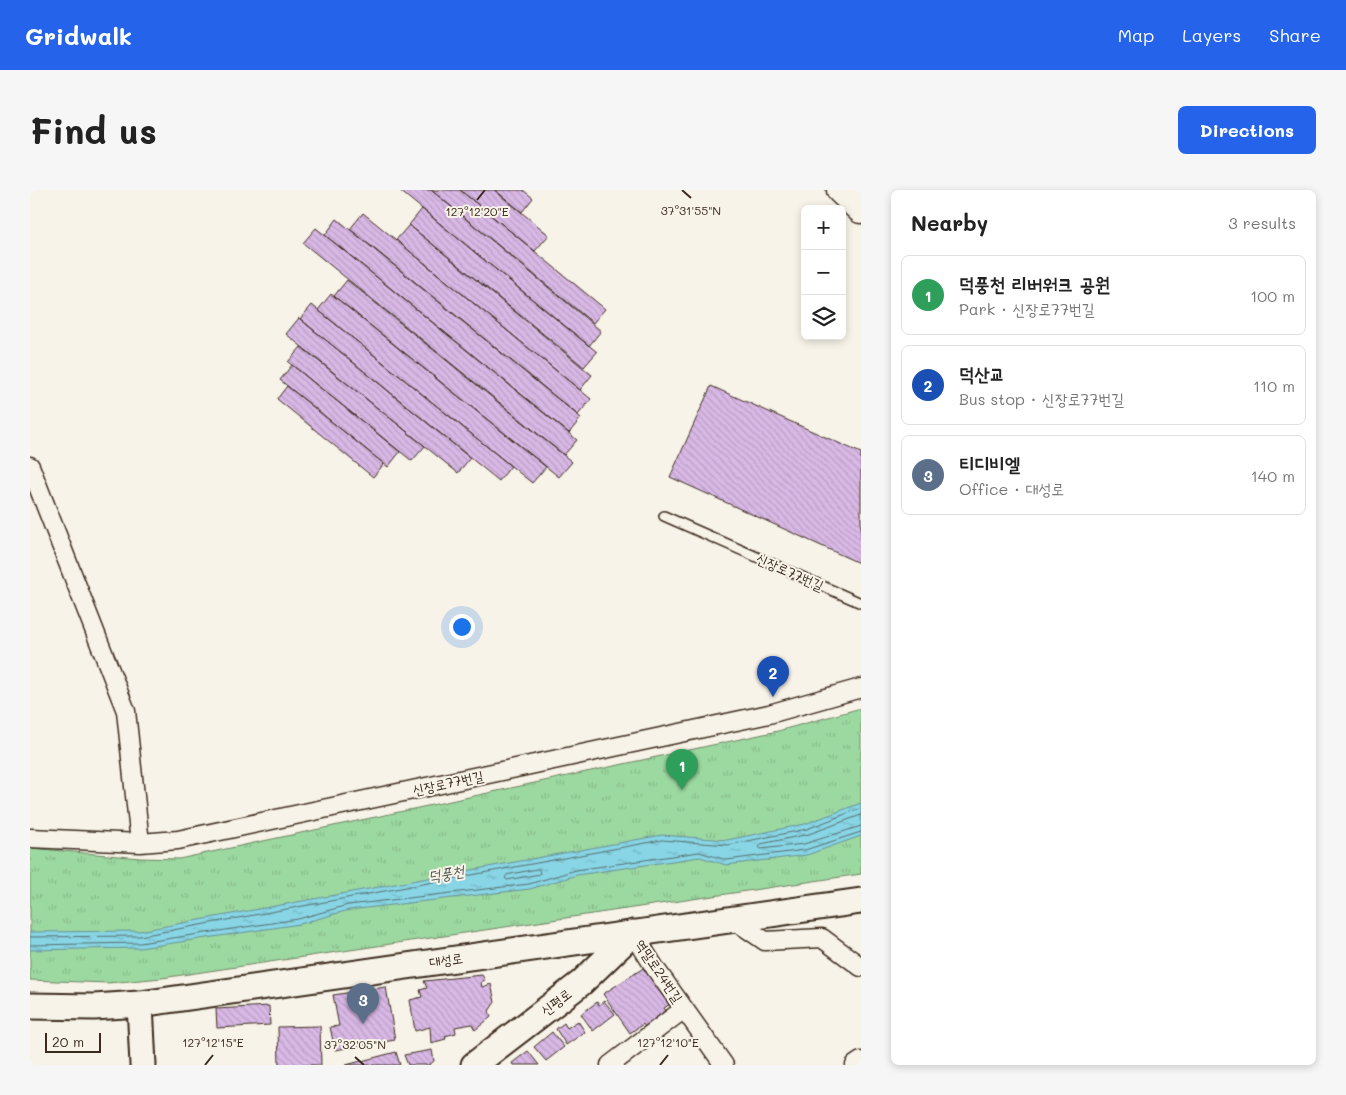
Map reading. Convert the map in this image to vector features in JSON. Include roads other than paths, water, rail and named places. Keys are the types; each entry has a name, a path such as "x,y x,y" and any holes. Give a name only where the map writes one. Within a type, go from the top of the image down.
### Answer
{"highway":[{"path":"840,190 861,209"}],"street":[{"path":"30,466 126,712 140,843"},
{"name":"신장로77번길","path":"30,838 140,843 178,840 760,716 861,688"},
{"name":"대성로","path":"30,1006 100,1007 140,1004 861,901"},
{"path":"733,919 765,941 822,938 861,967"},
{"name":"역말로24번길","path":"634,933 655,968 724,1065"},
{"name":"신평로","path":"474,1065 581,983 634,933"},
{"path":"140,1004 143,1065"},
{"name":"역말로24번길","path":"610,1065 684,1009"},
{"path":"854,1065 861,1060"}],"lane":[{"name":"신장로77번길","path":"664,516 861,603"}],"water":[{"path":"861,803 861,836 807,855 726,865 700,857 577,875 530,889 349,910 300,924 140,948 30,950 30,932 139,931 662,835 727,840 805,824"}],"place":[{"name":"덕산교","path":"773,697"},
{"name":"덕풍천 리버워크 공원","path":"682,790"},
{"name":"티디비엘","path":"363,1024"}],"water label":[{"name":"덕풍천","path":"446,874"}]}
